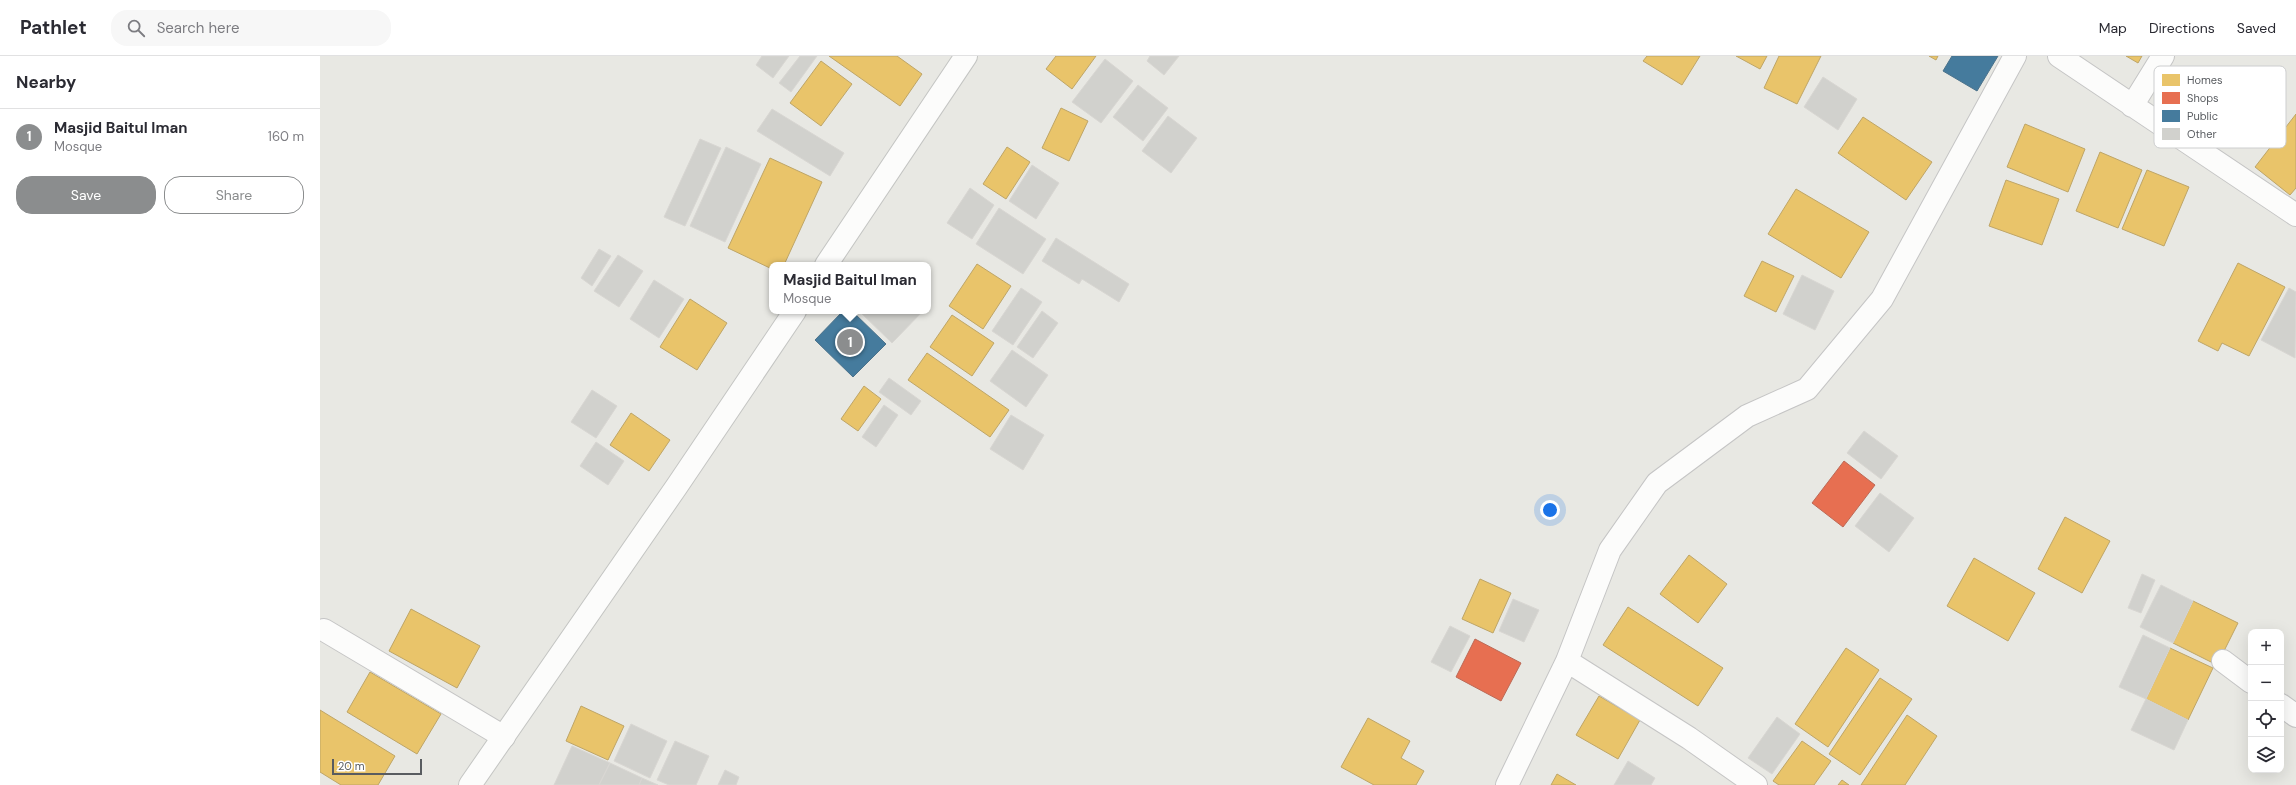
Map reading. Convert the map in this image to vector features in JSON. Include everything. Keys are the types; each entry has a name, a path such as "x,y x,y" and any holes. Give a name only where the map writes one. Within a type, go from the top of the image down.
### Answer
{"street":[{"path":"828,262 966,56"},
{"path":"1507,785 1567,661 1610,550 1657,483 1747,416 1807,389 1882,299 2015,56"},
{"path":"2059,56 2154,121"},
{"path":"2157,66 2163,56"},
{"path":"2132,106 2154,71"},
{"path":"2195,148 2296,215"},
{"path":"470,785 793,314"},
{"path":"324,630 504,737"},
{"path":"1567,661 1690,738 1756,785"},
{"path":"2223,661 2248,680"},
{"path":"2284,707 2296,716"}],"building: Homes":[{"path":"829,56 897,56 922,74 900,106"},
{"path":"1056,56 1096,56 1072,89 1046,69"},
{"path":"1647,56 1700,56 1682,85 1643,61"},
{"path":"1736,56 1767,56 1760,69"},
{"path":"1779,56 1821,56 1797,104 1764,88"},
{"path":"1929,56 1938,56 1936,60"},
{"path":"2126,56 2142,56 2138,63"},
{"path":"821,61 852,84 821,126 790,103"},
{"path":"1061,108 1088,121 1069,161 1042,148"},
{"path":"2296,114 2296,188 2290,195 2255,167 2270,148 2286,148 2286,127"},
{"path":"1863,117 1932,162 1906,200 1838,153"},
{"path":"2025,124 2085,149 2068,192 2007,167"},
{"path":"1007,147 1030,162 1006,199 983,184"},
{"path":"2100,152 2142,170 2118,228 2076,211"},
{"path":"770,158 822,182 785,262 769,262 769,268 728,248"},
{"path":"2147,170 2189,187 2164,246 2122,229"},
{"path":"2006,180 2059,199 2042,245 1989,226"},
{"path":"1796,189 1869,232 1841,278 1768,234"},
{"path":"1762,261 1794,276 1776,312 1744,296"},
{"path":"2238,263 2285,287 2249,356 2222,343 2218,351 2198,341"},
{"path":"977,264 1011,286 983,329 949,306"},
{"path":"690,299 727,323 697,370 660,347"},
{"path":"952,315 994,343 972,376 930,347"},
{"path":"927,353 1009,410 990,437 908,380"},
{"path":"864,386 881,399 858,431 841,419"},
{"path":"631,413 670,440 649,471 610,445"},
{"path":"2065,517 2110,541 2082,593 2038,569"},
{"path":"1689,555 1727,584 1698,623 1660,594"},
{"path":"1974,558 2035,593 2008,641 1947,606"},
{"path":"1480,579 1511,593 1493,633 1462,619"},
{"path":"2193,601 2238,623 2217,665 2173,643"},
{"path":"1628,607 1723,668 1698,706 1603,645"},
{"path":"411,609 480,646 457,688 389,651"},
{"path":"1846,648 1879,670 1828,747 1795,724"},
{"path":"2170,648 2213,668 2188,720 2146,699"},
{"path":"370,672 441,714 417,754 347,712"},
{"path":"1880,678 1912,699 1860,775 1829,754"},
{"path":"1599,696 1640,720 1618,759 1576,735"},
{"path":"581,706 624,726 608,760 566,741"},
{"path":"320,710 395,756 378,785 341,785 320,772"},
{"path":"1907,715 1937,736 1905,785 1861,785"},
{"path":"1368,718 1410,741 1401,758 1424,771 1416,785 1374,785 1341,767"},
{"path":"1802,741 1831,761 1814,785 1779,785 1773,781"},
{"path":"1557,774 1576,785 1551,785"},
{"path":"1842,780 1849,785 1838,785"}],"building: Shops":[{"path":"1844,461 1875,485 1843,527 1812,503"},
{"path":"1475,639 1521,663 1501,701 1456,677"}],"building: Public":[{"path":"1952,56 1998,56 1977,91 1943,71"},
{"path":"840,314 855,314 886,344 853,377 815,340"}],"building: Other":[{"path":"762,56 789,56 773,78 756,65"},
{"path":"800,56 817,56 791,92 779,83"},
{"path":"1150,56 1179,56 1164,75 1147,61"},
{"path":"1105,59 1133,81 1101,123 1072,102"},
{"path":"1823,77 1857,99 1838,130 1804,107"},
{"path":"1138,85 1168,108 1143,141 1113,117"},
{"path":"772,109 844,153 830,176 757,131"},
{"path":"1168,116 1197,138 1171,173 1142,151"},
{"path":"700,139 721,148 685,226 664,217"},
{"path":"726,147 761,164 725,242 690,226"},
{"path":"1032,165 1059,183 1036,219 1009,201"},
{"path":"970,188 994,205 972,239 947,223"},
{"path":"999,208 1046,239 1023,274 976,244"},
{"path":"1056,238 1129,284 1119,302 1082,279 1079,284 1042,261"},
{"path":"599,249 611,256 592,286 581,278"},
{"path":"618,255 643,271 619,307 594,291"},
{"path":"1802,275 1834,291 1815,330 1783,314"},
{"path":"654,280 684,299 659,338 630,319"},
{"path":"1021,288 1042,302 1013,345 992,331"},
{"path":"2289,288 2296,292 2295,358 2261,340"},
{"path":"1042,311 1058,323 1033,358 1017,347"},
{"path":"862,314 920,314 892,343"},
{"path":"1012,350 1048,375 1026,407 990,381"},
{"path":"889,378 921,401 911,415 879,392"},
{"path":"592,390 617,406 596,438 571,422"},
{"path":"884,405 898,415 876,447 862,437"},
{"path":"1011,415 1044,435 1023,470 990,449"},
{"path":"1864,431 1898,456 1881,479 1847,453"},
{"path":"596,442 624,461 608,485 580,466"},
{"path":"1880,493 1914,518 1889,552 1855,526"},
{"path":"2142,574 2155,580 2141,613 2128,608"},
{"path":"2161,585 2193,601 2173,643 2140,627"},
{"path":"1513,599 1539,610 1524,642 1499,631"},
{"path":"1450,626 1470,636 1451,672 1431,662"},
{"path":"2143,635 2170,648 2146,699 2119,687"},
{"path":"2146,699 2188,720 2174,750 2131,730"},
{"path":"1777,717 1800,734 1772,774 1748,758"},
{"path":"631,724 667,741 650,778 614,761"},
{"path":"675,741 709,756 696,785 669,785 657,780"},
{"path":"572,746 610,763 599,785 554,785"},
{"path":"1628,761 1655,778 1651,785 1614,785"},
{"path":"610,763 642,778 639,785 599,785"},
{"path":"725,770 739,777 736,785 718,785"},
{"path":"642,778 658,785 639,785"}],"place":[{"name":"Masjid Baitul Iman","path":"850,342"}]}
